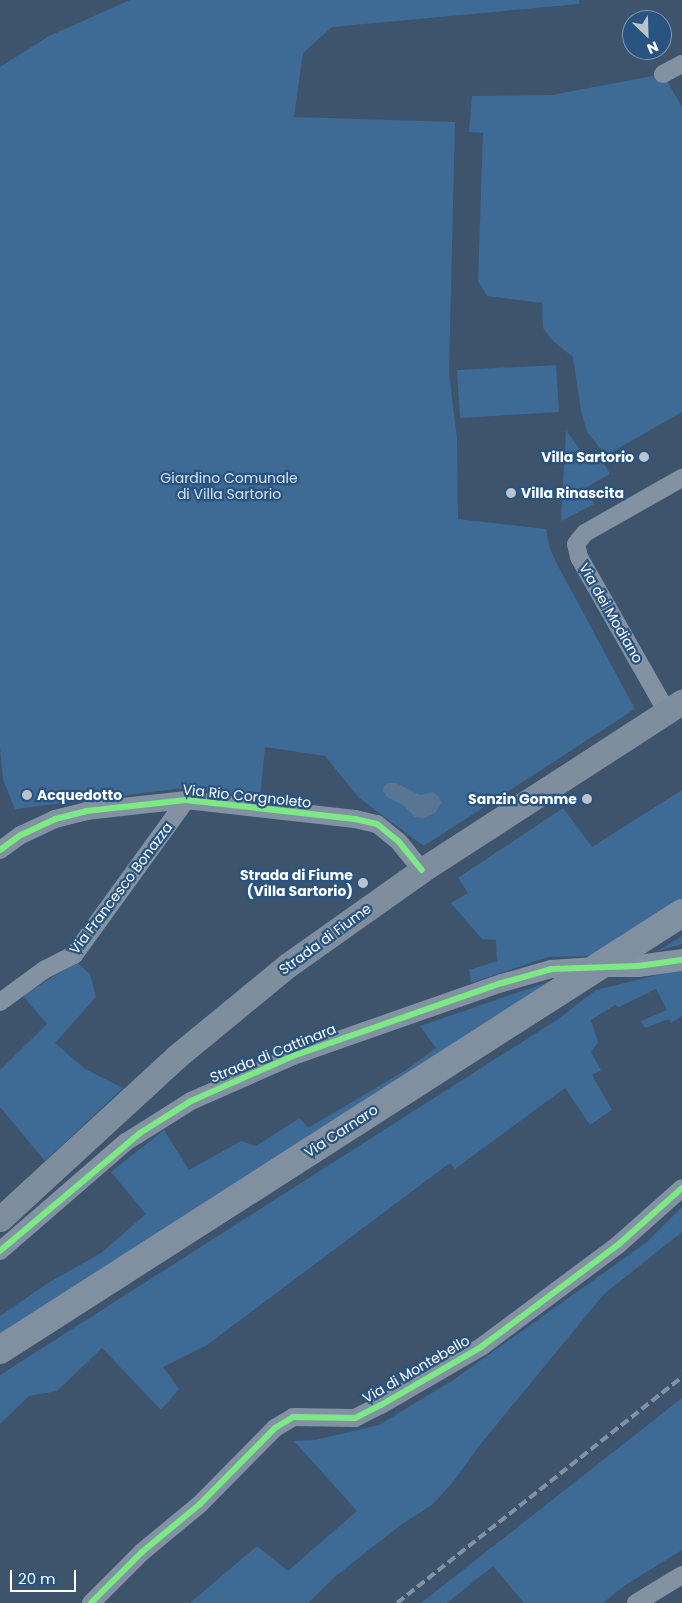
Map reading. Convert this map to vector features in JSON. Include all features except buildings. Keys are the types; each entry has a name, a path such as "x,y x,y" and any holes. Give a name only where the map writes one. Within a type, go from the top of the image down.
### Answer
{"main road":[{"name":"Strada di Fiume","path":"0,1219 212,1026 288,965 422,870 675,707"},
{"name":"Via Carnaro","path":"0,1350 682,913"}],"street":[{"path":"663,74 682,64"},
{"name":"Via dei Modiano","path":"675,707 579,557 576,544 585,533 682,478"},
{"name":"Via Rio Corgnoleto","path":"0,850 21,835 55,819 86,810 186,800 356,819 377,824 399,842 422,870"},
{"name":"Via Francesco Bonazza","path":"0,1002 44,970 74,955 186,800"},
{"path":"598,966 638,966 682,960"},
{"name":"Strada di Cattinara","path":"0,1251 126,1142 191,1101 293,1056 502,983 550,968 598,966"},
{"name":"Via di Montebello","path":"91,1603 142,1552 200,1504 275,1428 293,1417 355,1418 382,1405 481,1347 619,1244 682,1188"},
{"path":"636,1603 682,1575"}],"green space":[{"name":"Giardino Comunale di Villa Sartorio","path":"130,0 579,0 579,4 332,27 303,53 294,117 455,122 449,373 457,439 458,519 546,529 550,549 557,564 635,709 424,846 359,798 325,756 265,747 260,798 183,788 15,809 3,779 0,748 0,67 49,36"},
{"path":"663,74 682,107 682,412 610,453 600,448 587,432 581,411 573,357 553,341 543,328 542,303 487,296 478,281 483,133 469,132 472,96 552,95"},
{"path":"556,365 559,412 460,418 457,370"},
{"path":"566,430 584,456 603,462 610,474 585,488 594,504 561,521"},
{"path":"682,790 682,899 594,956 548,957 471,983 469,970 497,961 496,940 482,939 451,903 468,893 458,878 563,808 592,847"},
{"path":"682,936 682,944 658,951"},
{"path":"76,962 90,974 96,997 55,1043 85,1069 123,1088 45,1161 0,1107 0,1070 47,1024 23,996"},
{"path":"682,969 682,1016 671,1023 669,1019 645,1028 641,1021 667,1010 656,989 619,1007 615,1005 591,1020 598,1042 591,1052 601,1070 592,1075 612,1110 590,1125 565,1088 455,1169 450,1163 207,1345 163,1367 179,1389 161,1410 102,1348 57,1391 29,1396 0,1424 0,1375 558,1019 596,990"},
{"path":"551,981 0,1335 0,1316 48,1283 101,1253 146,1214 111,1172 164,1130 189,1170 241,1141 256,1146 300,1118 308,1128 406,1070 436,1048 420,1026"},
{"path":"682,1207 682,1232 604,1294 479,1446 453,1482 432,1505 402,1524 337,1575 308,1603 190,1603 257,1546 288,1571 357,1511 294,1441 315,1440 379,1425 453,1380 647,1242"},
{"path":"682,1398 682,1550 624,1586 603,1603 524,1603 493,1566 447,1603 421,1603"}],"shaded area":[{"path":"388,783 396,783 420,795 433,792 439,797 441,803 435,813 424,818 415,817 403,805 387,797 383,791 384,786"}],"railway":[{"path":"397,1603 682,1377"}],"cycle path":[{"path":"0,850 21,835 55,819 86,811 186,800 355,819 377,824 399,842 422,870"},
{"path":"0,1251 140,1133 191,1101 293,1056 502,983 551,969 638,966 682,960"},
{"path":"91,1603 142,1552 200,1504 275,1428 293,1417 355,1418 481,1347 619,1244 682,1188"}],"place":[{"name":"Villa Sartorio","path":"644,457"},
{"name":"Villa Rinascita","path":"511,493"},
{"name":"Acquedotto","path":"27,795"},
{"name":"Sanzin Gomme","path":"587,799"},
{"name":"Strada di Fiume (Villa Sartorio)","path":"363,883"}]}
